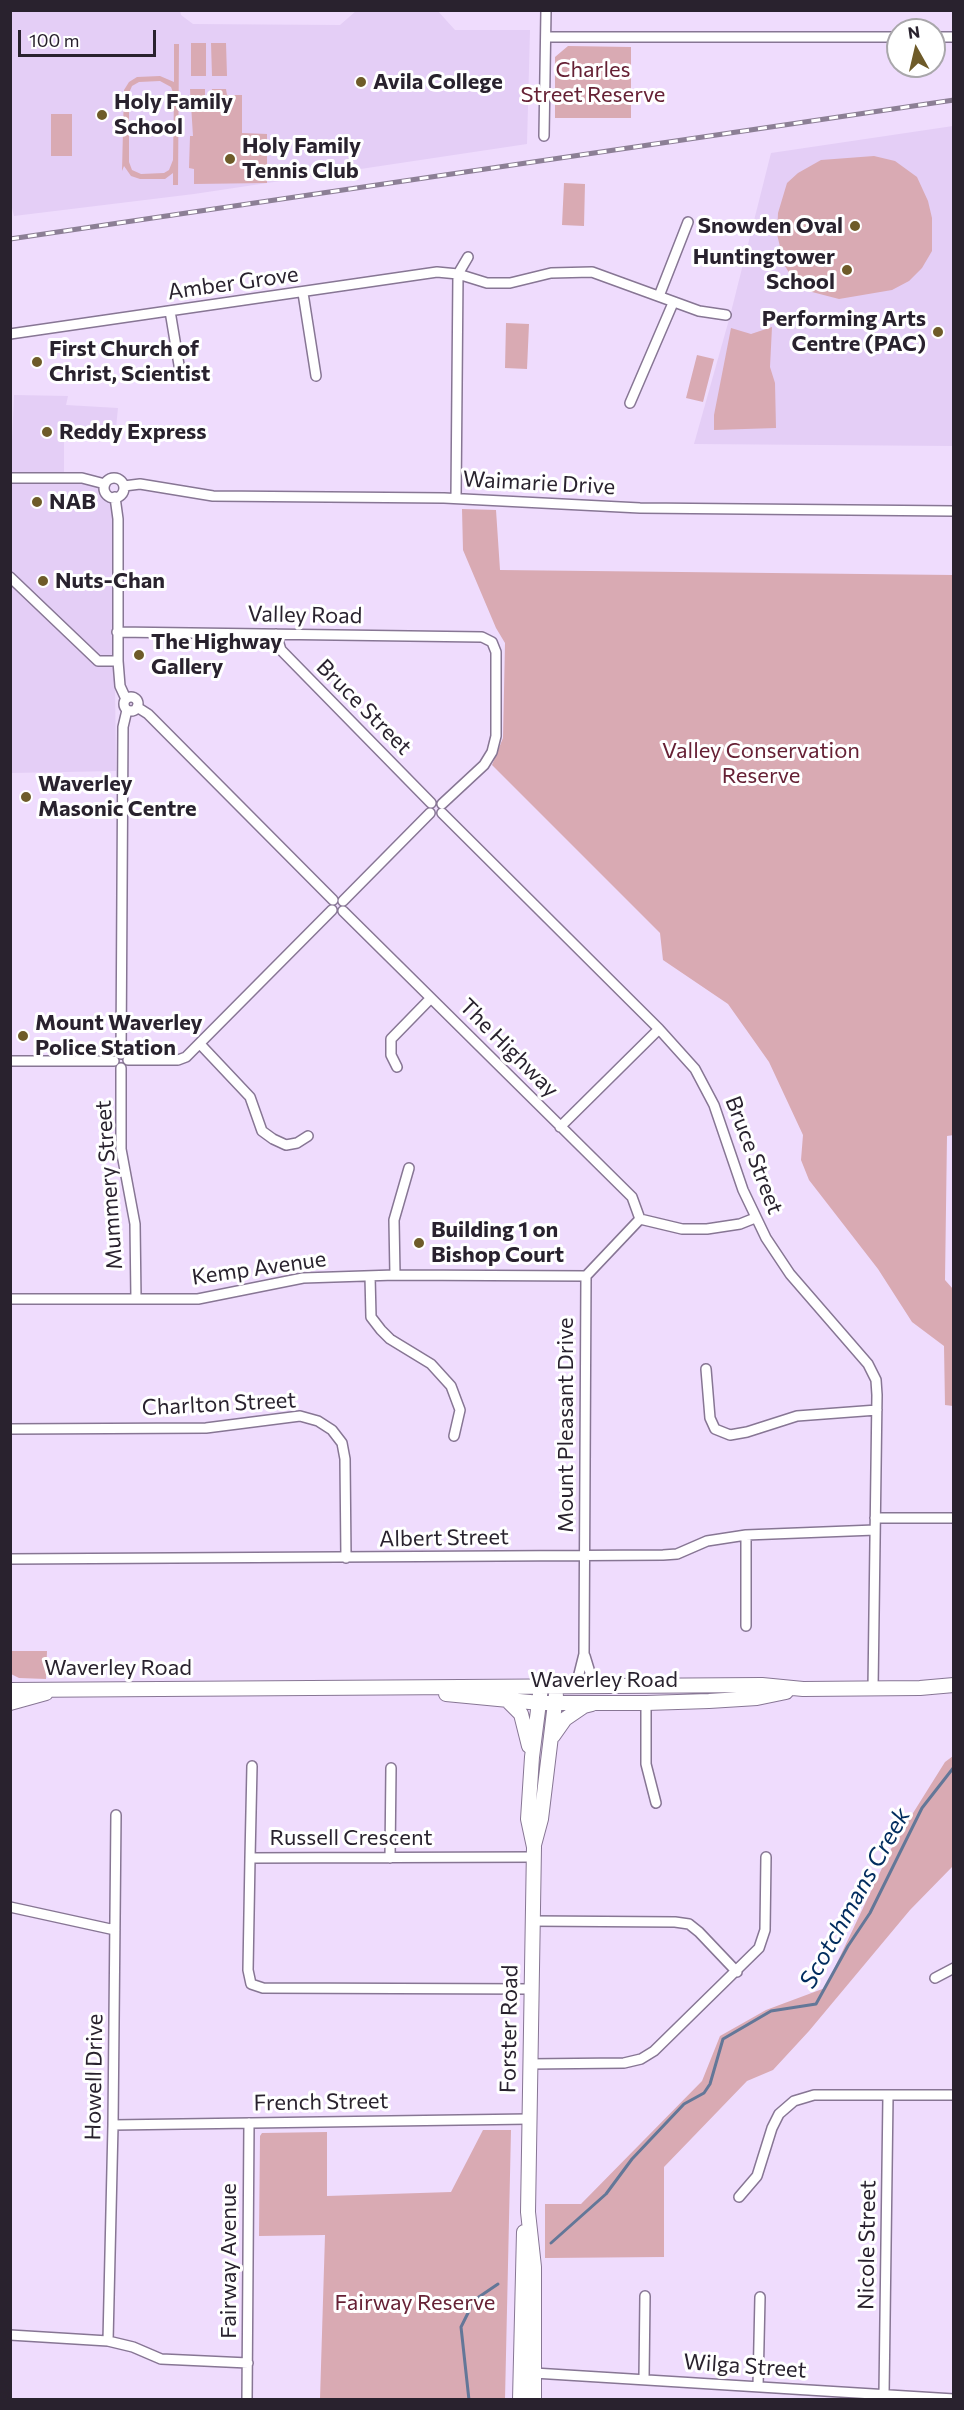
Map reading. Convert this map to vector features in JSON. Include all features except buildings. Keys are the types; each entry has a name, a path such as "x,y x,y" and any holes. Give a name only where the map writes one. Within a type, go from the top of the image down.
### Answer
{"main road":[{"path":"10,1683 18,1690"},
{"name":"Waverley Road","path":"18,1690 762,1685 803,1689 920,1688 954,1685"},
{"path":"646,1686 646,1702"},
{"name":"Forster Road","path":"520,2400 527,2373 534,2267 528,2212 528,2119 534,1852 528,1819 532,1757 541,1687"},
{"name":"Forster Road","path":"534,1852 542,1819 557,1687"},
{"name":"Waverley Road","path":"920,1688 954,1696"},
{"path":"10,1703 57,1689"},
{"name":"Waverley Road","path":"405,1689 540,1703 757,1698 803,1689"},
{"path":"507,1700 521,1714 532,1757"},
{"path":"550,1744 557,1728 565,1719 584,1706 598,1702"},
{"name":"Forster Road","path":"527,2373 534,2400"}],"street":[{"path":"544,136 546,10"},
{"path":"546,37 886,37"},
{"path":"659,296 688,222"},
{"path":"456,498 458,274 468,257"},
{"name":"Amber Grove","path":"12,335 437,272 458,274 486,283 510,283 550,273 592,272 673,303 699,311 726,315"},
{"path":"303,293 316,376"},
{"path":"630,403 673,303"},
{"path":"170,311 181,377"},
{"path":"10,478 82,478 105,484"},
{"path":"105,484 110,479 121,480 124,486 123,492 115,497"},
{"path":"105,484 106,493 115,497"},
{"name":"Waimarie Drive","path":"124,486 140,484 213,496 456,498 640,508 954,511"},
{"path":"115,497 118,519 118,661 120,686 126,699"},
{"path":"10,577 13,577 98,661 118,661"},
{"name":"Valley Road","path":"117,632 482,637 492,642 496,652 496,736 492,752 484,765 442,808"},
{"name":"Bruce Street","path":"276,634 281,650 431,808"},
{"path":"10,1061 178,1060 186,1057 200,1044 332,905 337,898 345,905 338,913 332,905 148,714 137,707 135,699 126,699"},
{"path":"126,699 123,705 126,710 133,711 137,707"},
{"name":"Mummery Street","path":"126,710 123,727 121,1149 135,1224 136,1299"},
{"path":"343,901 436,801 442,808"},
{"name":"Bruce Street","path":"442,808 659,1029 695,1069 714,1105 755,1218 790,1274 868,1364 876,1380 873,1688"},
{"name":"The Highway","path":"342,911 632,1197 640,1219"},
{"path":"397,1068 391,1055 390,1039 430,998"},
{"path":"560,1127 659,1029"},
{"path":"200,1044 250,1096 262,1131 286,1145 297,1143 308,1136"},
{"path":"395,1275 394,1220 409,1168"},
{"path":"586,1276 640,1219 682,1229 707,1229 740,1224 755,1218"},
{"name":"Kemp Avenue","path":"10,1299 198,1299 303,1278 395,1275 586,1276"},
{"path":"369,1276 371,1317 390,1339 430,1364 451,1386 460,1410 454,1437"},
{"name":"Mount Pleasant Drive","path":"586,1276 585,1654 592,1679 600,1686"},
{"path":"706,1369 710,1418 716,1429 730,1435 797,1416 877,1410"},
{"name":"Charlton Street","path":"10,1430 206,1428 300,1416 318,1421 332,1430 342,1443 345,1460 346,1558"},
{"path":"875,1518 954,1518"},
{"name":"Albert Street","path":"10,1559 677,1554 707,1541 746,1535 875,1530"},
{"path":"746,1535 746,1626"},
{"name":"Mount Pleasant Drive","path":"572,1686 578,1678 585,1654"},
{"path":"646,1702 646,1764 656,1803"},
{"path":"250,1858 252,1766"},
{"path":"390,1858 391,1768"},
{"name":"Howell Drive","path":"108,2341 117,1815"},
{"name":"Russell Crescent","path":"531,1989 263,1988 251,1984 248,1970 250,1858 390,1858 534,1852"},
{"path":"529,2064 624,2063 640,2059 654,2051 759,1948 765,1930 766,1857"},
{"path":"10,1907 115,1930"},
{"path":"532,1921 689,1924 737,1971"},
{"path":"935,1978 954,1968"},
{"path":"739,2197 757,2176 772,2128 779,2114 794,2101 814,2094 954,2095"},
{"name":"Nicole Street","path":"884,2394 888,2096"},
{"name":"French Street","path":"113,2125 528,2119"},
{"name":"Fairway Avenue","path":"247,2400 249,2123"},
{"path":"644,2378 645,2296"},
{"path":"758,2386 760,2297"},
{"path":"10,2335 108,2341 134,2346 161,2358 248,2363"},
{"name":"Wilga Street","path":"527,2373 758,2386 828,2395 884,2394 954,2399"}],"shaded area":[{"path":"180,10 181,15 193,24 340,25 356,11 437,10 455,30 530,30 527,144 194,194 14,216 10,200 10,11"},
{"name":"Huntingtower School","path":"953,126 953,446 694,444 730,316 771,153"},
{"path":"14,395 68,396 66,405 118,408 116,428 64,427 64,479 100,487 104,498 111,501 116,771 11,773 10,487"}],"green space":[{"path":"191,43 206,43 206,76 191,76"},
{"path":"211,43 226,43 227,76 212,76"},
{"path":"174,44 179,44 178,185 173,185 173,173 165,179 140,179 131,176 124,166 122,171 124,90 129,82 137,77 160,76 174,82","holes":["160,81 171,87 174,95 173,160 169,170 164,173 141,174 132,170 129,162 129,93 132,86 139,82"]},
{"name":"Charles Street Reserve","path":"568,46 631,47 631,118 555,118 555,57"},
{"name":"Holy Family Tennis Club","path":"190,89 205,89 205,96 211,96 212,89 226,89 227,95 242,95 242,133 267,134 267,183 194,184 194,169 189,168 190,136 193,136"},
{"path":"51,114 72,114 72,156 51,156"},
{"name":"Snowden Oval","path":"874,156 895,161 917,177 928,201 932,218 932,251 922,268 909,281 892,290 839,299 812,292 791,276 785,266 777,234 778,213 787,183 798,173 821,160"},
{"path":"564,183 585,184 584,226 562,225"},
{"path":"506,323 529,324 527,369 505,368"},
{"path":"772,327 770,367 775,383 776,428 714,430 714,415 731,328 751,334"},
{"path":"697,355 714,359 703,402 686,398"},
{"name":"Valley Conservation Reserve","path":"462,509 496,510 500,570 953,575 954,1135 947,1136 945,1280 953,1289 953,1406 945,1405 944,1346 912,1322 878,1269 809,1180 801,1160 803,1135 769,1062 728,1004 663,960 660,933 492,765 503,738 505,643 496,628 463,550"},
{"path":"11,1651 47,1651 46,1679 19,1678 11,1674"},
{"path":"953,1756 953,1866 910,1910 809,2031 773,2070 747,2081 664,2167 664,2257 545,2258 545,2204 581,2204 702,2081 720,2036 766,2010 825,1988 893,1845 945,1762"},
{"name":"Fairway Reserve","path":"483,2130 511,2130 505,2399 320,2399 325,2235 259,2236 260,2136 262,2133 327,2132 327,2196 451,2192"}],"waterway":[{"name":"Scotchmans Creek","path":"551,2243 606,2194 632,2159 684,2104 704,2093 710,2084 723,2039 771,2011 816,2004 848,1946 870,1913 922,1808 954,1767"},
{"name":"Scotchmans Creek","path":"469,2400 461,2327 470,2309 470,2303 498,2284"}],"railway":[{"path":"10,239 954,100"}],"place":[{"name":"Avila College","path":"361,82"},
{"name":"Holy Family School","path":"102,115"},
{"name":"Holy Family Tennis Club","path":"230,159"},
{"name":"Snowden Oval","path":"855,226"},
{"name":"Huntingtower School","path":"847,270"},
{"name":"Performing Arts Centre (PAC)","path":"938,332"},
{"name":"First Church of Christ, Scientist","path":"37,362"},
{"name":"Reddy Express","path":"47,432"},
{"name":"NAB","path":"37,502"},
{"name":"Nuts-Chan","path":"43,581"},
{"name":"The Highway Gallery","path":"139,655"},
{"name":"Waverley Masonic Centre","path":"26,797"},
{"name":"Mount Waverley Police Station","path":"23,1036"},
{"name":"Building 1 on Bishop Court","path":"419,1243"}]}
